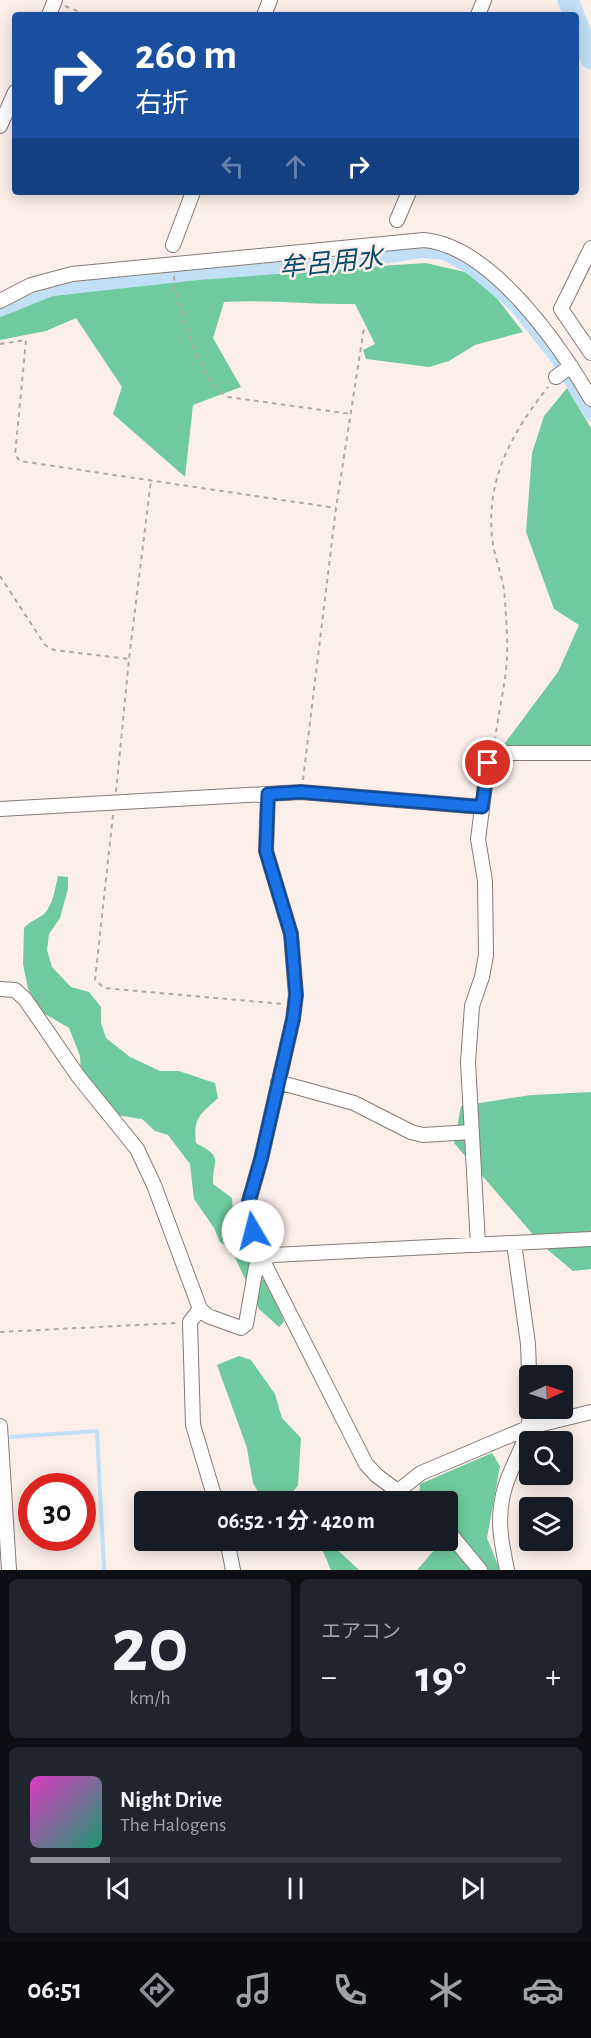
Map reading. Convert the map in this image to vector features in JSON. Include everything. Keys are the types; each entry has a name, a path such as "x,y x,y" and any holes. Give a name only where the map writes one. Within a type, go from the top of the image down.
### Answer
{"street":[{"path":"0,126 12,99"},
{"path":"173,245 192,195"},
{"path":"398,220 408,195"},
{"path":"0,301 31,285 72,274 424,240 439,241 467,254 523,303 565,370 591,399"},
{"path":"591,248 561,309 591,353"},
{"path":"478,1245 468,1062 470,1022 486,955 485,881 478,839 488,763 494,753 591,753"},
{"path":"0,809 301,792 482,807"},
{"path":"268,794 266,851 291,934 296,995 293,1019 249,1201 249,1214 262,1259 366,1464 398,1491 422,1473 530,1427 591,1412"},
{"path":"0,988 15,990 25,999 78,1076 137,1149 154,1185 200,1309 208,1316 241,1328 246,1324 256,1267 262,1259 273,1256 591,1239"},
{"path":"278,1082 354,1103 411,1132 423,1135 471,1132"},
{"path":"514,1243 529,1365"},
{"path":"200,1309 190,1322 193,1425 213,1491"},
{"path":"507,1570 498,1528 499,1510 505,1486 530,1427 530,1419"},
{"path":"0,1426 9,1570"},
{"path":"458,1543 480,1570"},
{"path":"229,1551 233,1570"}],"path":[{"path":"55,1 80,12"},
{"path":"174,280 175,290 206,373 216,390 228,397 351,414"},
{"path":"301,792 336,508 364,328"},
{"path":"0,344 26,340 15,454 20,461 336,508"},
{"path":"494,753 507,640 505,592 492,540 493,495 498,470 510,443 531,408 565,370"},
{"path":"0,576 45,645 54,650 129,659"},
{"path":"0,1332 190,1322"}],"green space":[{"path":"426,263 465,272 492,292 523,332 475,345 449,361 429,367 366,359 363,350 375,344 355,304 224,302 213,338 241,387 193,405 185,477 113,414 122,387 76,318 46,331 0,340 0,315 53,296 179,279"},
{"path":"567,388 591,428 591,748 502,747 558,672 579,625 554,609 526,532 532,453 544,416"},
{"path":"58,876 68,877 68,889 60,918 49,934 47,950 52,967 71,987 89,992 101,1007 101,1023 106,1038 130,1057 160,1071 179,1071 215,1083 218,1098 199,1117 195,1134 196,1143 214,1155 213,1184 232,1198 233,1213 247,1260 272,1290 284,1322 279,1327 259,1309 231,1249 220,1242 214,1228 194,1199 190,1164 168,1135 155,1131 142,1119 115,1115 81,1074 80,1056 69,1028 40,1011 28,989 23,964 24,928 44,914 50,906"},
{"path":"591,1092 591,1269 573,1271 542,1245 454,1143 461,1106 531,1095"},
{"path":"239,1356 251,1360 275,1394 282,1418 301,1438 298,1485 294,1491 257,1491 253,1483 247,1448 217,1365"},
{"path":"492,1453 500,1466 487,1538 500,1570 417,1570 433,1551 458,1551 458,1491 420,1491 420,1484"},
{"path":"323,1551 339,1551 359,1570 331,1570"}],"waterway":[{"path":"568,0 573,12"},
{"path":"579,28 591,59"},
{"name":"牟呂用水","path":"0,311 52,290 198,274 358,262 421,252 444,254 470,268 514,305 556,358 591,415"},
{"path":"10,1437 97,1431 104,1570"}],"route":[{"path":"253,1231 249,1201 293,1019 296,995 291,934 266,851 268,794 301,792 375,796 482,807 488,763"}]}
